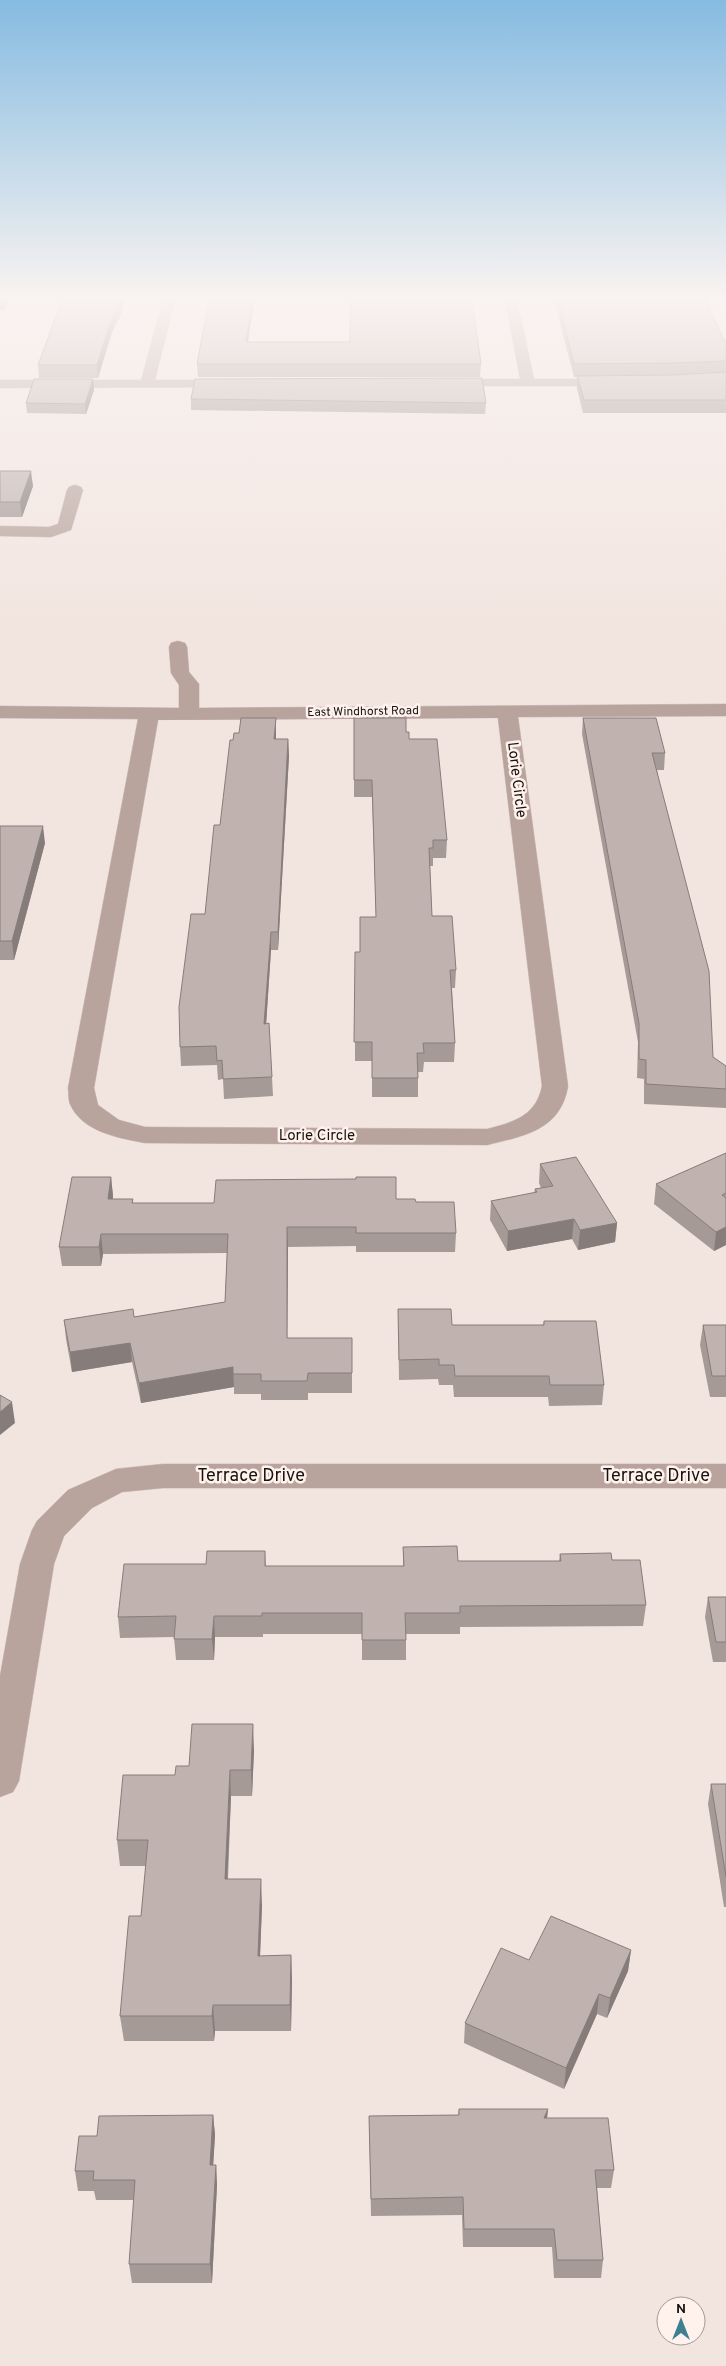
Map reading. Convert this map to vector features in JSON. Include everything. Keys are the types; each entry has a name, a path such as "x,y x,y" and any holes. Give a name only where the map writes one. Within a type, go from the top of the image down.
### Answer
{"street":[{"path":"0,531 51,532 65,527 75,490"},
{"path":"178,647 180,673 189,684 189,714"},
{"name":"East Windhorst Road","path":"0,712 189,714 507,710 726,710"},
{"name":"Lorie Circle","path":"149,714 81,1088 84,1105 98,1119 118,1130 144,1135 487,1137 514,1131 535,1119 550,1105 555,1086 507,710"},
{"name":"Terrace Drive","path":"0,1781 38,1564 50,1530 80,1498 116,1482 163,1476 726,1476"}],"building":[{"path":"0,471 31,471 20,502 0,502"},
{"path":"241,718 276,718 274,739 288,739 278,932 271,932 264,1024 269,1023 272,1077 223,1079 222,1060 217,1061 216,1046 180,1047 179,1007 191,914 205,914 214,825 220,825 230,740 233,740 234,733 239,733"},
{"path":"354,718 406,718 406,732 409,732 409,739 437,739 447,840 433,840 433,848 429,848 432,916 452,916 456,970 450,970 455,1043 423,1043 424,1053 417,1053 418,1078 372,1078 372,1042 354,1042 355,952 360,952 360,917 376,917 372,780 354,780"},
{"path":"583,718 656,718 665,753 652,753 709,971 713,1057 726,1066 726,1089 646,1084 646,1060 639,1059 639,1023"},
{"path":"0,826 43,826 12,941 0,941"},
{"path":"726,1153 726,1193 722,1195 726,1198 726,1227 716,1232 656,1184"},
{"path":"576,1157 617,1223 580,1230 574,1219 508,1231 491,1201 537,1192 535,1189 553,1186 540,1164"},
{"path":"72,1177 111,1177 108,1199 133,1199 132,1203 214,1203 216,1180 396,1177 396,1199 415,1199 416,1202 454,1202 456,1233 356,1233 356,1227 287,1227 287,1338 352,1338 352,1373 308,1373 307,1381 261,1381 261,1374 233,1374 233,1367 139,1383 130,1343 70,1352 64,1320 133,1309 134,1317 225,1302 228,1234 101,1234 99,1247 59,1247"},
{"path":"398,1309 451,1309 452,1325 544,1325 544,1321 596,1321 604,1385 550,1385 549,1376 455,1376 454,1365 439,1365 439,1359 399,1360"},
{"path":"703,1325 726,1325 726,1376 712,1376"},
{"path":"0,1395 12,1402 0,1412"},
{"path":"457,1546 458,1561 561,1561 560,1554 611,1553 612,1560 640,1560 646,1605 460,1606 460,1613 405,1613 406,1640 362,1640 362,1613 262,1613 262,1616 214,1616 212,1639 174,1639 176,1616 118,1617 124,1564 206,1564 207,1551 265,1551 265,1566 404,1566 403,1547"},
{"path":"708,1597 726,1597 726,1642 716,1642"},
{"path":"192,1724 253,1724 251,1770 230,1770 225,1879 261,1879 258,1956 291,1955 290,2005 213,2005 212,2016 120,2016 129,1916 141,1916 148,1840 117,1840 123,1775 175,1775 176,1766 189,1766"},
{"path":"711,1784 726,1784 726,1877"},
{"path":"551,1916 631,1950 610,1998 599,1994 566,2068 465,2023 501,1948 529,1960"},
{"path":"459,2109 548,2109 544,2118 608,2118 614,2170 595,2170 603,2260 557,2260 554,2229 464,2229 463,2197 371,2199 369,2116 459,2115"},
{"path":"213,2115 210,2165 216,2165 210,2264 129,2264 135,2180 93,2180 94,2171 75,2171 79,2136 97,2136 99,2116"}]}
